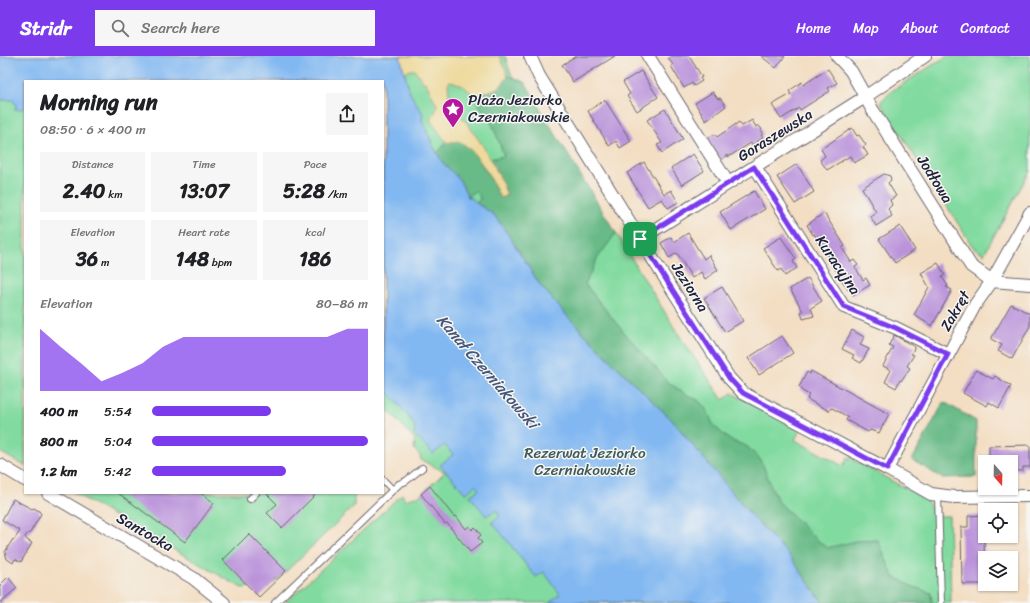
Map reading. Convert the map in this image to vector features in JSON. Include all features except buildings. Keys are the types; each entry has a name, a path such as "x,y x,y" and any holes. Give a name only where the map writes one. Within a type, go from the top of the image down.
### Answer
{"street":[{"path":"648,56 728,184"},
{"name":"Jodłowa","path":"836,56 851,71 865,97 971,266 992,281"},
{"name":"Goraszewska","path":"640,239 865,97 925,56"},
{"name":"Jeziorna","path":"533,57 551,95 724,372 735,386 743,393 922,489 938,495 954,497 1030,496"},
{"name":"Kuracyjna","path":"754,167 844,307 896,328 948,354"},
{"name":"Zakręt","path":"887,469 975,305 992,281 1030,213"},
{"path":"992,281 1030,284"},
{"path":"0,465 24,479"},
{"name":"Santocka","path":"50,494 193,578 224,603"}],"lane":[{"path":"275,603 399,484 406,481 422,468"},
{"path":"384,481 393,490"},
{"path":"250,499 255,494"},
{"path":"938,495 941,603"}],"green space":[{"name":"Rezerwat Jeziorko Czerniakowskie","path":"0,56 505,56 510,72 613,237 616,233 677,332 723,400 732,393 800,430 795,440 843,466 848,457 925,499 932,508 933,516 949,516 951,603 285,603 402,494 405,501 407,499 419,496 445,472 421,460 420,456 414,449 415,440 388,410 384,414 384,80 24,80 24,465 0,452"},
{"path":"947,56 1030,56 1030,171 984,254 973,247 880,102 893,90"},
{"path":"508,76 525,82 616,233 597,259 585,284 616,323 668,382 687,395 698,400 705,407 714,426 730,440 746,446 757,455 763,465 778,501 814,537 827,548 856,541 878,540 893,576 911,586 931,593 932,603 823,603 788,554 751,515 672,420 568,317 540,285 504,228 493,214 476,203 480,199 479,195 476,192 473,192 468,197 459,179 443,163 437,153 448,142 461,142 478,159 489,176 500,198 507,195 499,175 490,159 504,156 493,126 473,95 479,95 500,87"},
{"path":"944,402 976,421 976,477 942,478 912,460"},
{"path":"76,494 354,494 354,506 274,583 242,588"}],"sand":[{"name":"Plaża Jeziorko Czerniakowskie","path":"400,56 500,56 508,76 500,87 479,95 473,95 466,88 460,85 450,81 448,84 450,104 467,123 483,146 499,175 507,195 500,198 474,153 462,143 447,143 430,120 437,105 426,83 423,82 415,70 404,73"}],"water":[{"name":"Kanał Czerniakowski","path":"0,56 400,56 410,93 423,114 422,120 433,146 443,163 459,179 468,197 493,214 504,228 540,285 568,317 672,420 751,515 788,554 823,603 550,602 560,594 544,572 536,577 492,522 500,516 496,510 486,516 470,496 479,489 475,485 466,494 440,465 453,455 445,445 433,454 414,434 415,426 384,387 384,80 24,80 24,108 15,109 16,105 13,100 0,100"}],"place":[{"name":"Plaża Jeziorko Czerniakowskie","path":"453,128"}],"route":[{"path":"754,167 844,307 896,328 948,354 887,469 796,420 770,408 743,393 735,386 640,239 754,167"}]}
